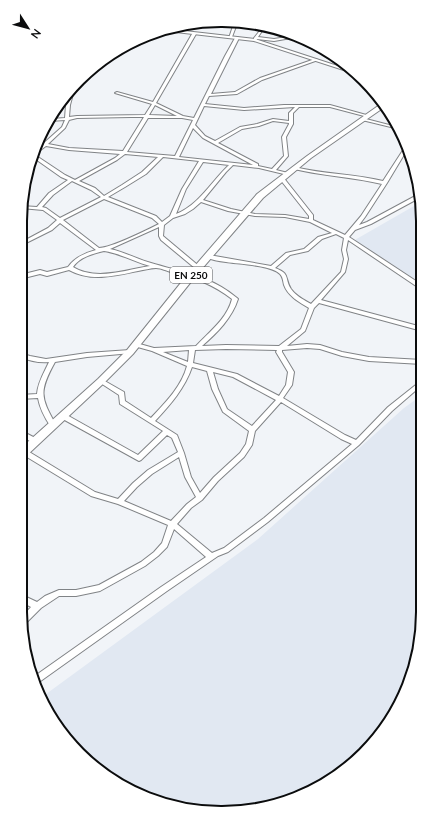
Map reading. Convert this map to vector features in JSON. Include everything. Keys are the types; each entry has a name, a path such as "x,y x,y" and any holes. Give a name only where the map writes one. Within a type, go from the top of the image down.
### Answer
{"main road":[{"name":"EN 250","path":"27,448 101,381 133,348 191,276 260,196 294,168 379,108"},
{"name":"EN 250","path":"376,110 380,109"}],"street":[{"path":"230,37 234,27"},
{"path":"256,39 261,31"},
{"path":"180,32 237,38 274,40 287,38"},
{"path":"38,209 51,194 116,159 124,153 194,34"},
{"path":"176,158 237,38"},
{"path":"256,39 342,69"},
{"path":"208,96 236,93 261,79 316,60"},
{"path":"117,93 154,103 182,117 194,120"},
{"path":"42,147 60,131 67,119 69,101"},
{"path":"203,105 244,109 330,106 391,126"},
{"path":"273,171 286,156 284,137 290,128 291,112 298,106"},
{"path":"56,120 77,117 182,117"},
{"path":"214,142 241,128 258,125 273,120 291,122"},
{"path":"193,124 200,133 259,167"},
{"path":"45,144 69,149 162,156 259,167 273,171 284,176 311,216 311,221"},
{"path":"280,348 303,330 312,307 343,272 346,259 344,250 346,237 363,217 403,153"},
{"path":"27,241 50,229 60,220 134,180 146,172 154,162 162,156"},
{"path":"37,158 55,172 92,189 102,197 154,217 162,224"},
{"path":"173,217 182,192 201,161"},
{"path":"27,275 40,272 47,274 70,268 77,260 87,254 107,248 162,224 173,217 184,214 200,200 224,171 232,164"},
{"path":"294,168 314,173 363,178 385,183"},
{"path":"353,229 369,223 414,199"},
{"path":"200,200 230,210 246,213 285,216 311,221 346,237 416,284"},
{"path":"27,208 44,209 98,249 107,248 157,266 191,276 218,286 235,299 234,304 222,323 195,348 191,365 175,394 151,421"},
{"path":"162,224 161,236 163,240 198,268"},
{"path":"272,268 288,254 306,250 320,238 336,233"},
{"path":"208,257 219,261 272,268 281,272 285,277 287,286 298,298 312,307"},
{"path":"70,268 79,273 102,276 157,266"},
{"path":"318,301 416,327"},
{"path":"27,358 32,360 53,361 133,348 154,350 195,348 280,348 307,346 320,347 342,354 369,359 416,362"},
{"path":"27,616 36,606 59,593 86,592 100,588 122,577 156,554 164,545 172,524 200,498 216,479 242,455 250,445 252,430 280,399 289,385 292,372 279,352 280,348"},
{"path":"154,350 191,365 235,375 280,399 321,425 357,444"},
{"path":"53,361 41,384 43,409 53,424"},
{"path":"209,369 215,389 225,410 252,430"},
{"path":"101,381 122,394 122,402 175,437 188,477 200,498"},
{"path":"39,678 123,617 212,557 226,550 266,520 357,444 390,409 416,387"},
{"path":"27,397 41,396"},
{"path":"63,416 140,458 167,431"},
{"path":"27,436 35,441"},
{"path":"119,502 150,472 181,454"},
{"path":"27,456 93,494 119,502 172,524 212,557"},
{"path":"27,601 36,606"}],"shaded area":[{"path":"415,205 416,280 353,241"},
{"path":"416,399 416,624 406,674 390,709 368,740 340,766 308,786 284,796 234,806 209,806 159,796 124,780 93,758 67,730 46,694 258,539 404,408"}]}
